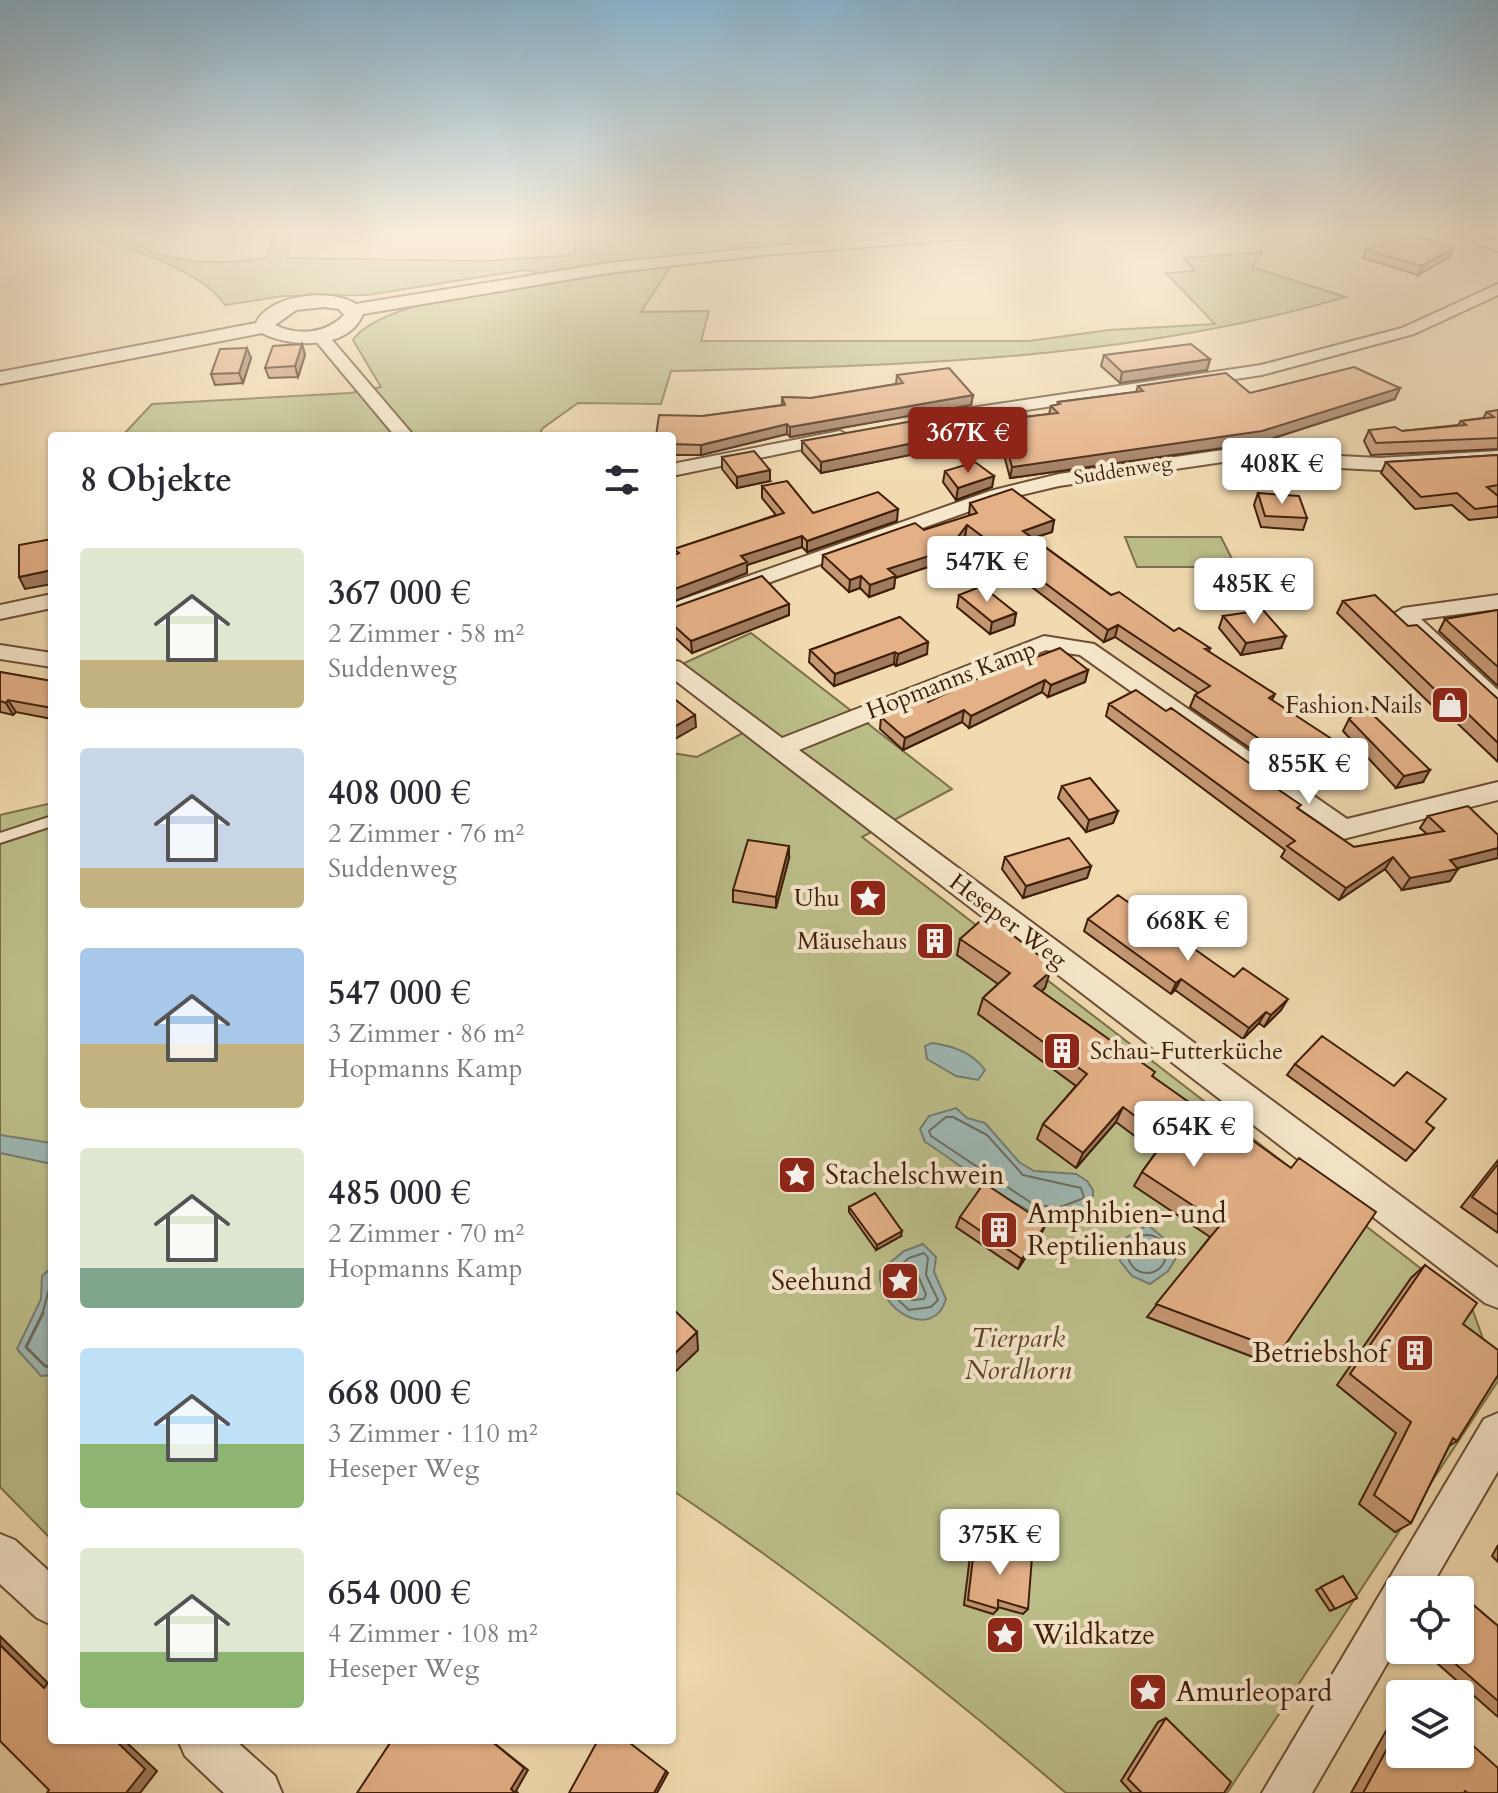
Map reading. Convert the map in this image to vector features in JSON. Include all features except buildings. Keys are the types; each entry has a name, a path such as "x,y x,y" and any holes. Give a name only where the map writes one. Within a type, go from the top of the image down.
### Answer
{"street":[{"path":"265,327 271,317"},
{"path":"0,378 265,327 291,337 320,336 348,325 354,317"},
{"path":"938,418 1262,370 1408,331 1439,317"},
{"path":"320,336 402,432"},
{"path":"676,469 861,432"},
{"name":"Suddenweg","path":"676,609 997,495 1059,480 1223,456 1379,464 1498,457"},
{"path":"0,612 48,602"},
{"path":"1498,602 1403,615 1498,703"},
{"name":"Hopmanns Kamp","path":"780,748 1044,643 1086,649 1343,829 1498,791"},
{"path":"0,652 48,659"},
{"name":"Heseper Weg","path":"676,670 1498,1290"},
{"path":"1413,1576 1498,1433"},
{"path":"0,1555 48,1599"},
{"path":"1286,1793 1386,1623"},
{"path":"205,1744 258,1793"}],"lane":[{"path":"0,838 48,822"}],"green space":[{"path":"388,317 707,317 701,341 1029,341 1109,330 1215,324 1208,317 1268,317 1180,335 1011,356 841,366 671,371 661,404 578,403 540,432 126,432 152,404 350,393 381,387 353,340 373,323"},
{"path":"1125,537 1221,537 1236,567 1137,567"},
{"name":"Tierpark Nordhorn","path":"751,633 952,789 862,837 1472,1308 1498,1381 1227,1793 1066,1793 874,1636 676,1493 676,754 697,757 760,724 682,664"},
{"path":"48,804 48,1536 0,1487 0,815"}],"water":[{"path":"932,1043 962,1051 985,1070 978,1080 956,1076 927,1059 925,1046"},
{"path":"956,1108 967,1118 985,1123 1019,1162 1034,1171 1076,1174 1087,1181 1093,1190 1093,1203 1058,1216 1033,1212 1002,1195 925,1142 920,1129 929,1116"},
{"path":"0,1135 48,1142 48,1163 0,1153"},
{"path":"1148,1225 1172,1245 1176,1258 1168,1271 1150,1284 1132,1276 1120,1261 1122,1240"},
{"path":"923,1244 936,1257 934,1272 946,1299 940,1312 919,1320 896,1309 887,1298 881,1285 880,1271 904,1251"},
{"path":"48,1271 48,1375 41,1376 17,1349 41,1299 42,1276"}],"place":[{"name":"Fashion Nails","path":"1450,705"},
{"name":"Uhu","path":"868,898"},
{"name":"Mäusehaus","path":"935,941"},
{"name":"Schau-Futterküche","path":"1062,1051"},
{"name":"Stachelschwein","path":"797,1175"},
{"name":"Amphibien- und Reptilienhaus","path":"999,1230"},
{"name":"Seehund","path":"900,1281"},
{"name":"Betriebshof","path":"1415,1353"},
{"name":"Wildkatze","path":"1005,1635"},
{"name":"Amurleopard","path":"1148,1692"}]}
